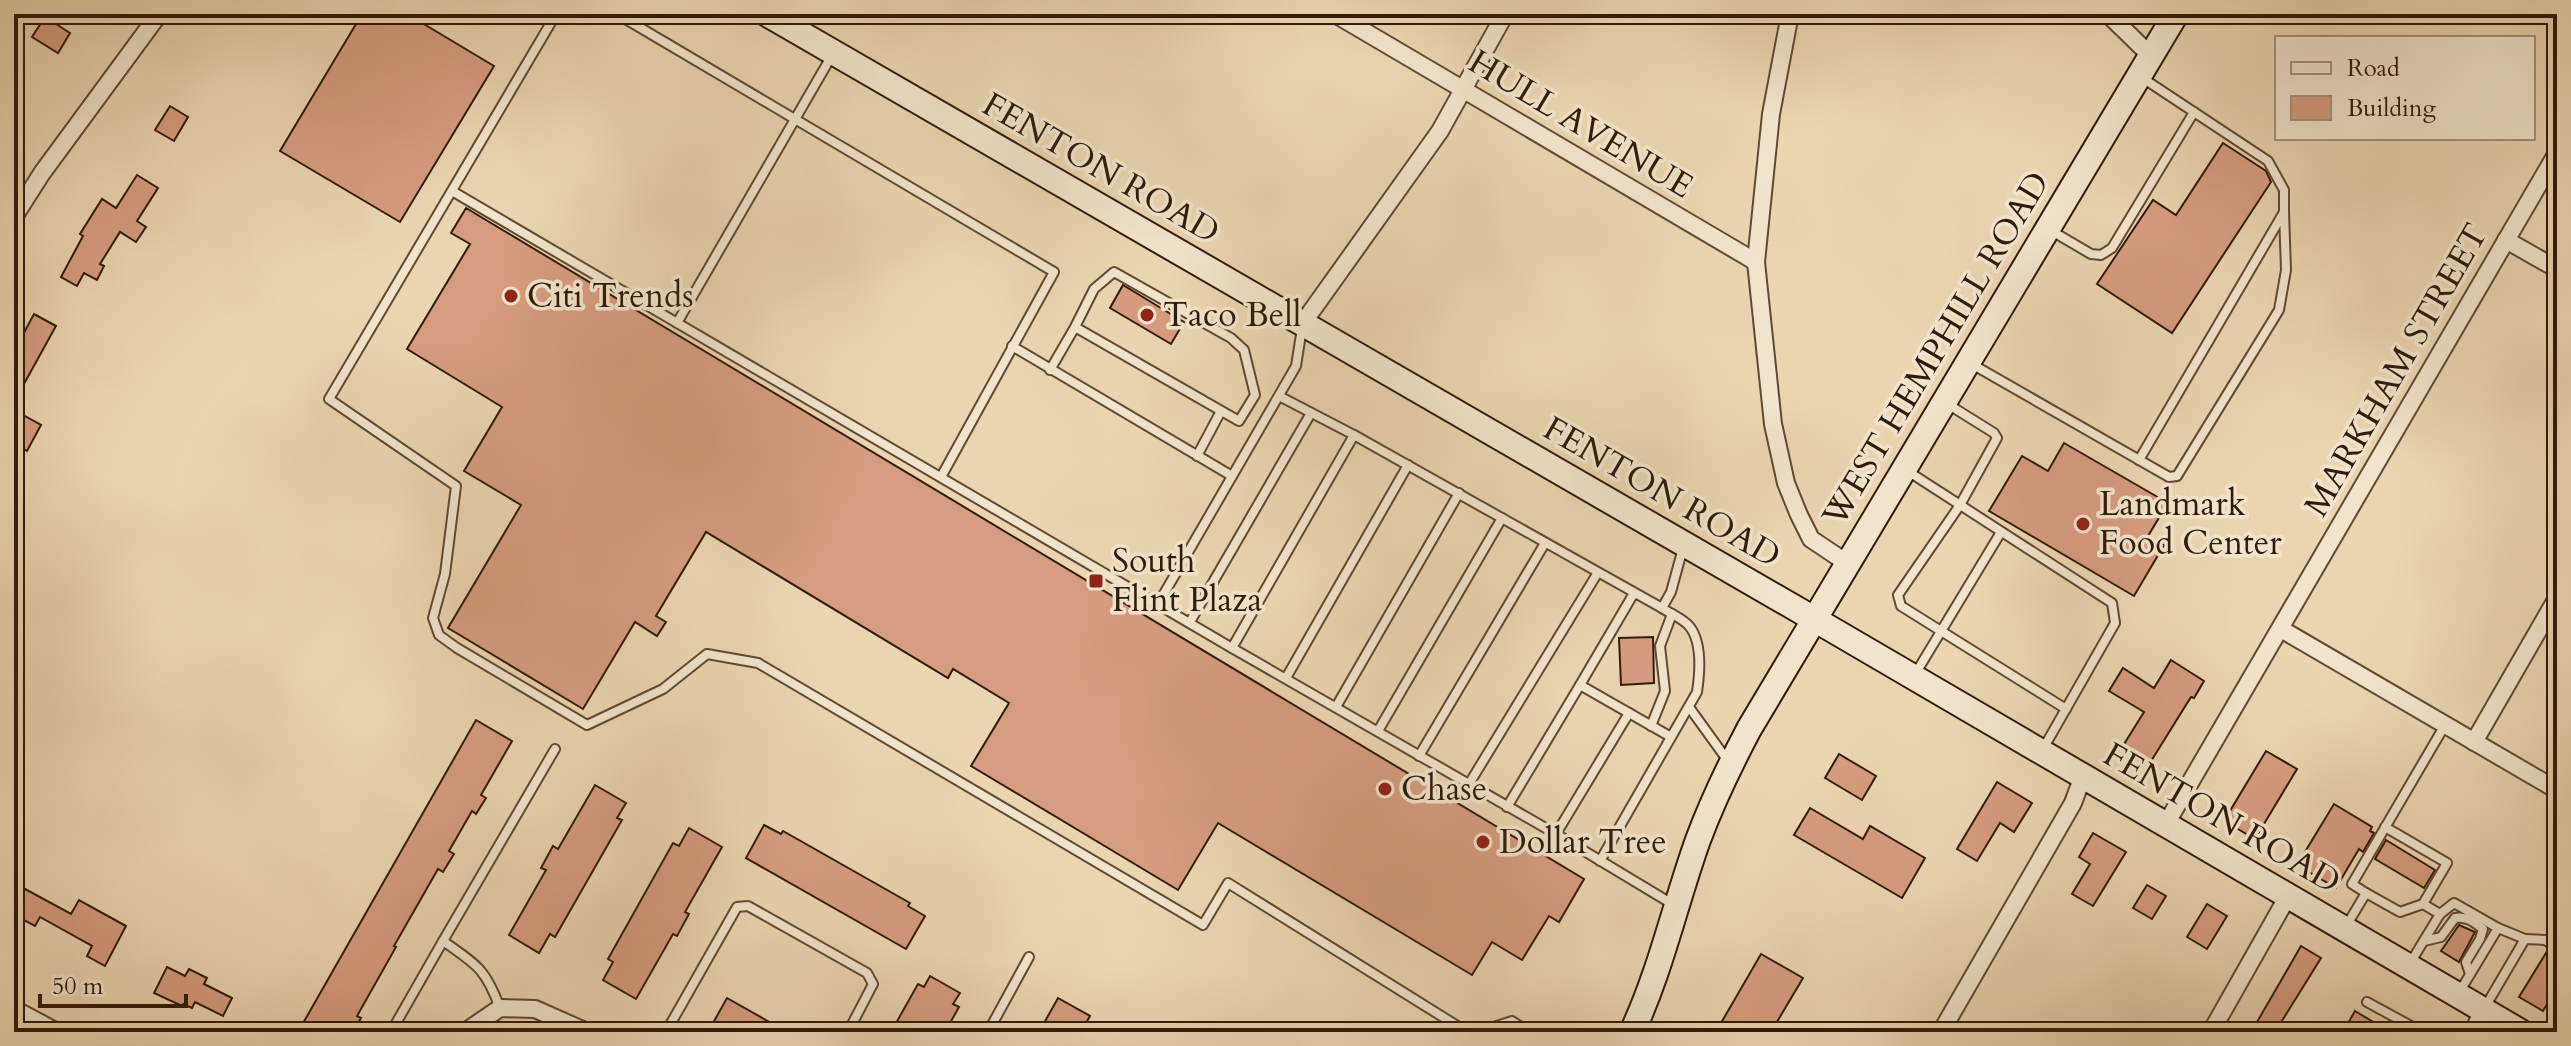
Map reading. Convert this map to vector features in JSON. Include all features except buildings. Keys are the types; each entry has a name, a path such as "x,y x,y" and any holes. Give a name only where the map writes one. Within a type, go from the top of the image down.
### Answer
{"street":[{"path":"14,217 68,136 159,14"},
{"name":"FENTON ROAD","path":"767,14 2344,929 2409,966 2464,985 2478,1021 2521,1032"},
{"name":"HULL AVENUE","path":"1335,14 1756,262"},
{"path":"1303,323 1440,131 1505,14"},
{"path":"1790,14 1771,114 1756,262 1773,424 1786,483 1811,539 1847,563"},
{"path":"2108,14 2146,67"},
{"name":"WEST HEMPHILL ROAD","path":"1632,1032 1659,967 1697,842 1731,764 1847,563 2176,14"},
{"name":"MARKHAM STREET","path":"2166,824 2557,153"},
{"path":"2506,240 2557,269"},
{"path":"2474,742 2557,598"},
{"path":"2281,629 2557,790"},
{"path":"1941,1032 2073,803 2083,776"},
{"path":"2211,1032 2288,896"},
{"path":"465,1032 500,1008 535,1009 587,1032"},
{"path":"14,1009 57,1032"}],"lane":[{"path":"556,14 329,399 456,486 445,574 433,618 439,635 587,725 663,689 707,654 758,663 1203,925 1228,883 1467,1032"},
{"path":"617,14 1054,272 941,477"},
{"path":"677,323 834,52"},
{"path":"1970,362 2169,477 2177,476 2279,310 2286,270 2284,190 2268,161 2194,112 2146,67"},
{"path":"2049,229 2091,254 2101,255 2112,248 2194,112"},
{"path":"452,191 1678,907"},
{"path":"2139,460 2284,212"},
{"path":"1050,370 1094,289 1114,272 1231,338 1244,350 1255,395 1239,421 1075,327"},
{"path":"1158,604 1296,366 1303,323"},
{"path":"1012,346 1232,476"},
{"path":"1279,396 1459,493 1689,625 1697,641 1700,674 1697,692 1600,861"},
{"path":"1946,402 1997,438 1960,505 1898,595 1901,606 2066,709"},
{"path":"1197,456 1221,411"},
{"path":"1190,622 1311,413"},
{"path":"1232,648 1354,435"},
{"path":"1286,678 1408,465"},
{"path":"1905,470 2112,603 2115,623 2042,752"},
{"path":"1336,707 1459,493"},
{"path":"1378,731 1502,518"},
{"path":"1914,677 2001,532"},
{"path":"1419,756 1545,543"},
{"path":"1662,608 1671,592 1684,544"},
{"path":"1469,784 1597,574"},
{"path":"1507,807 1634,593"},
{"path":"1651,726 1665,691 1660,646 1672,614"},
{"path":"1580,685 1671,737"},
{"path":"1689,707 1731,764"},
{"path":"1556,834 1629,713"},
{"path":"2385,827 2447,863 2423,904 2400,912 2352,884 2385,827 2445,725"},
{"path":"391,1032 555,749"},
{"path":"2344,929 2366,893"},
{"path":"2409,966 2440,914 2454,903 2498,928 2525,939 2545,940 2557,947"},
{"path":"2423,904 2440,914"},
{"path":"666,1032 737,907 748,906 867,973 873,984 848,1032"},
{"path":"2424,941 2441,937 2455,918 2463,917 2483,929 2466,962 2464,985"},
{"path":"2464,985 2498,928"},
{"path":"2478,1021 2525,939"},
{"path":"443,941 474,962 489,979 500,1008"},
{"path":"988,1032 1029,957"},
{"path":"2367,1002 2422,1032"},
{"path":"1478,1032 1512,1021 1529,1032"}],"place":[{"name":"Citi Trends","path":"511,296"},
{"name":"Taco Bell","path":"1147,315"},
{"name":"Landmark Food Center","path":"2083,524"},
{"name":"South Flint Plaza","path":"1096,581"},
{"name":"Chase","path":"1385,789"},
{"name":"Dollar Tree","path":"1483,842"}]}
